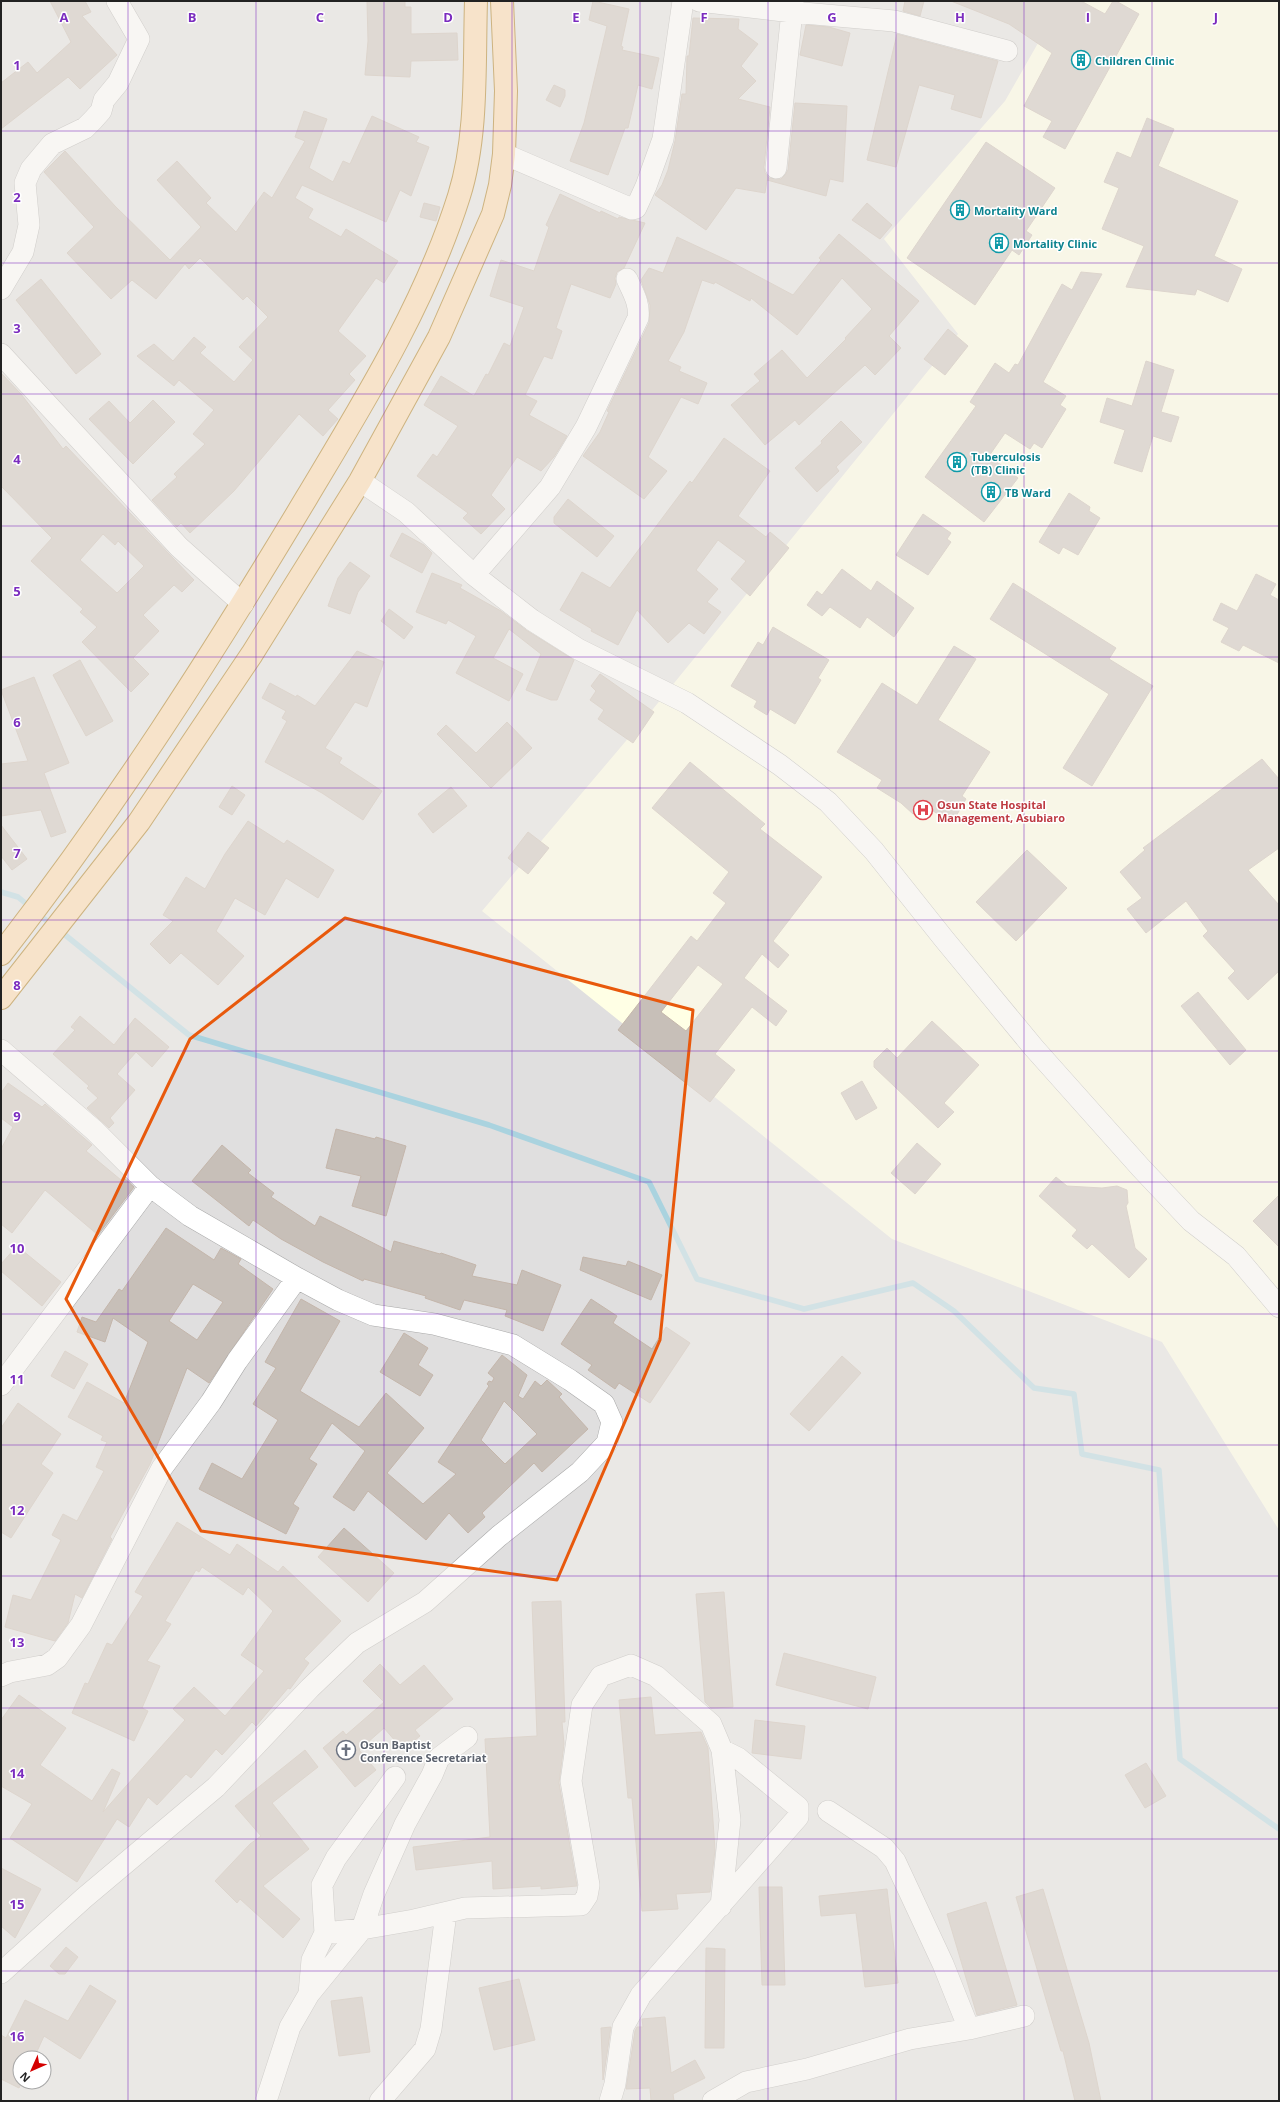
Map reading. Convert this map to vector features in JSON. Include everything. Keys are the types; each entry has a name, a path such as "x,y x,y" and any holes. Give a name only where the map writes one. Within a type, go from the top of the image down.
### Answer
{"main road":[{"path":"1,954 58,879 128,781 243,604 400,338 433,269 460,194 472,143 476,1"},
{"path":"1,998 139,822 252,654 360,481 439,337 472,266 493,214 500,185 504,154 506,91 502,1"}],"street":[{"path":"1,289 23,252 29,225 25,183 31,169 52,144 85,128 101,111 104,100 118,83 138,39 116,1"},
{"path":"504,154 632,209 636,208 646,186 663,139 683,1"},
{"path":"699,1 792,6 894,21 1007,51"},
{"path":"776,168 792,6"},
{"path":"474,575 550,487 586,427 638,318 639,310 637,301 627,279"},
{"path":"1,354 179,547 243,604"},
{"path":"360,481 406,512 474,575 532,620 578,649 687,703 780,765 828,802 874,851 1034,1048 1136,1163 1191,1221 1236,1256 1279,1307"},
{"path":"1,1050 94,1130 150,1186 190,1216 297,1278 338,1300 374,1315 434,1324 466,1331 513,1345 570,1380 604,1404 612,1422 607,1444 580,1472 500,1536 424,1602 357,1643 305,1694 216,1787 84,1898 1,1973"},
{"path":"1,1384 150,1186"},
{"path":"1,1676 10,1672 47,1665 56,1658 77,1630 162,1468 211,1402 237,1361 297,1278"},
{"path":"325,1933 362,1929 414,1920 466,1908 581,1905 587,1896 589,1885 570,1782 582,1705 601,1676 631,1664 656,1676 711,1724 722,1750 730,1820 721,1906"},
{"path":"266,2101 290,2027 309,1994 362,1929 374,1894 405,1824 432,1775 439,1758 467,1737"},
{"path":"610,2101 615,2084 623,2027 641,1995 798,1817 798,1808 738,1758 722,1750"},
{"path":"309,1994 312,1960 325,1933 322,1885 336,1858 394,1777"},
{"path":"828,1811 884,1848 895,1861 943,1964 969,2029"},
{"path":"380,2101 425,2049 431,2030 446,1912"},
{"path":"713,2101 746,2082 807,2069 910,2039 969,2029 1024,2016"}],"highlighted area":[{"path":"345,918 693,1010 660,1340 557,1580 201,1531 66,1299 190,1039"}],"shaded area":[{"path":"1,1 1279,1 1279,2101 1,2101"},
{"name":"Osun State Hospital Management, Asubiaro","path":"1062,1 1279,1 1279,1530 1162,1342 892,1239 482,911 653,709 958,334 884,239 1005,101"}],"building":[{"path":"50,1 85,1 91,12 82,16 117,55 80,89 68,77 1,129 1,83 28,62 37,73 71,42"},
{"path":"367,1 405,1 405,7 411,7 411,34 457,33 458,60 411,61 410,77 365,75 368,41"},
{"path":"593,1 629,9 621,46 623,47 622,50 659,58 652,89 638,85 628,128 625,128 608,175 570,161 584,123 607,26 589,20"},
{"path":"905,1 924,1 920,16 903,11"},
{"name":"Children Clinic","path":"951,1 1081,1 1105,14 1113,1 1116,1 1139,14 1065,149 1043,137 1052,121 1024,106 1052,53 1009,24"},
{"path":"693,18 739,19 738,29 758,44 741,66 756,81 738,99 770,107 764,167 765,173 769,178 781,179 788,170 795,103 847,106 843,182 830,179 826,196 767,180 765,193 736,188 706,230 655,195 662,185 668,170 675,141 682,94 686,94 687,56 689,56"},
{"path":"806,25 829,27 850,33 842,66 800,55"},
{"path":"897,34 998,61 981,118 951,109 955,95 919,85 896,167 867,160"},
{"path":"554,85 565,90 565,96 560,107 546,100"},
{"path":"304,111 327,119 309,168 333,182 343,161 350,164 372,116 419,137 416,142 429,147 411,196 400,190 386,222 302,185 295,198 313,209 308,218 341,237 346,229 398,261 384,283 376,278 338,331 366,356 349,374 355,380 328,410 338,419 323,436 299,414 234,491 190,533 181,523 177,527 152,500 177,477 174,474 205,444 193,434 214,410 179,380 174,386 137,356 154,344 173,361 194,337 206,347 200,353 234,382 253,360 239,347 268,317 247,296 243,300 200,258 189,269 185,264 156,299 132,280 111,299 67,253 94,227 44,172 65,151 115,206 170,260 201,227 157,180 177,161 211,198 206,203 236,232 264,192 272,198 305,141 295,137"},
{"path":"1147,118 1174,129 1158,166 1238,201 1214,256 1242,269 1228,302 1197,289 1195,295 1126,287 1144,246 1102,229 1119,188 1104,182 1117,152 1131,158"},
{"path":"986,142 1055,188 1026,231 1032,235 1019,255 1012,250 975,305 907,258"},
{"path":"560,194 600,213 601,211 618,219 619,217 645,223 624,268 617,272 615,278 616,284 610,298 571,284 556,328 562,331 552,359 544,356 525,395 537,401 529,415 567,436 554,457 541,471 517,457 491,495 505,509 481,534 463,518 468,513 417,476 433,454 437,457 458,426 424,405 441,376 474,396 486,374 488,375 504,343 510,346 524,307 490,296 501,260 534,271 549,227 546,225"},
{"path":"424,203 440,207 436,221 420,217"},
{"path":"867,203 892,225 880,239 852,220"},
{"path":"839,234 919,301 889,336 901,348 875,375 865,365 799,425 795,420 765,445 731,405 760,381 754,374 782,350 807,378 846,339 845,338 872,309 842,278 797,335 751,298 750,301 715,282 714,284 702,280 684,332 668,361 681,367 679,371 707,383 698,404 681,397 648,457 667,471 644,499 583,456 600,432 609,412 607,411 649,323 650,305 641,280 649,268 663,273 677,237 733,263 793,295 821,260 819,258"},
{"path":"1081,272 1102,274 1043,382 1066,396 1060,405 1066,409 1042,448 1034,443 1030,449 1005,433 989,456 1018,478 984,522 925,477 976,406 970,402 995,363 1009,373 1015,364 1018,365 1062,284 1072,290"},
{"path":"41,279 101,354 76,374 16,300"},
{"path":"948,329 968,346 945,375 924,359"},
{"path":"1146,361 1174,370 1161,412 1179,417 1171,442 1153,436 1142,472 1114,463 1125,430 1100,422 1107,398 1132,406"},
{"path":"1,373 21,394 63,449 66,446 194,580 182,592 174,585 143,615 159,631 133,658 149,674 131,692 82,642 97,627 80,612 83,609 31,561 52,538 1,486","holes":["103,534 115,545 118,541 144,566 117,593 80,560"]},
{"path":"153,400 175,422 133,464 89,419 109,401 130,423"},
{"path":"841,421 862,442 836,467 839,471 817,492 795,468 822,443 821,441"},
{"path":"724,438 770,471 738,516 766,537 770,532 789,548 750,596 731,579 746,561 718,540 696,570 718,589 707,602 721,612 704,634 689,623 668,643 637,610 618,645 591,631 592,629 560,610 582,572 610,588 690,481 692,483"},
{"path":"1069,493 1090,507 1089,511 1100,518 1078,555 1063,547 1059,554 1039,542"},
{"path":"568,499 614,536 597,557 554,523 554,517"},
{"path":"923,514 951,533 947,539 951,542 928,575 896,555"},
{"path":"402,533 424,545 432,553 422,573 390,556"},
{"path":"350,562 370,576 358,592 350,614 328,606 338,578"},
{"path":"842,569 871,591 877,581 914,608 894,637 867,617 860,628 830,607 822,616 807,605 817,591 822,595"},
{"path":"432,573 462,585 460,588 501,611 526,630 574,660 557,700 551,700 526,690 541,654 509,629 493,658 523,674 509,701 456,673 476,636 448,620 446,624 416,612"},
{"path":"1256,574 1276,584 1270,595 1279,600 1279,663 1243,645 1239,651 1221,642 1229,628 1213,620 1221,603 1237,611"},
{"path":"1013,583 1116,648 1109,659 1153,686 1092,786 1063,768 1109,694 990,619"},
{"path":"389,609 413,627 404,639 381,621"},
{"path":"773,627 829,660 818,678 821,680 795,724 770,709 767,715 754,707 757,701 731,686 758,642 763,645"},
{"path":"954,646 976,659 938,720 990,752 962,796 966,799 952,823 922,804 913,814 901,803 877,788 882,780 837,752 882,683 917,705"},
{"path":"357,651 384,662 367,707 355,702 325,748 342,758 339,763 382,791 363,820 322,793 265,762 287,721 282,718 286,711 262,698 270,683 296,697 297,695 315,706"},
{"path":"80,660 113,721 86,736 53,675"},
{"path":"600,674 654,712 633,743 598,719 604,710 590,700 596,691 591,686"},
{"path":"34,677 69,763 44,773 66,832 51,837 41,810 1,816 1,764 28,761 1,690"},
{"path":"507,722 532,748 491,788 437,734 446,725 476,753"},
{"path":"1262,759 1279,779 1279,848 1248,870 1279,905 1279,971 1248,1000 1228,978 1235,971 1203,936 1208,931 1186,901 1146,933 1127,909 1142,898 1120,872 1145,850 1143,848"},
{"path":"690,762 765,824 760,829 822,877 773,941 789,955 778,968 762,954 744,978 787,1011 776,1026 752,1007 715,1054 735,1070 710,1102 618,1030 691,936 697,941 726,903 713,893 729,872 652,808","holes":["698,965 723,984 686,1031 661,1012"]},
{"path":"232,786 245,795 232,815 219,807"},
{"path":"451,787 467,806 433,833 418,814"},
{"path":"248,821 284,844 287,840 334,870 318,898 286,878 265,915 235,898 216,931 244,956 218,985 181,953 170,964 150,944 173,921 163,915 186,877 205,889 225,854"},
{"path":"1,825 27,859 12,870 1,856"},
{"path":"528,832 549,848 528,874 508,858"},
{"path":"1027,850 1067,888 1016,941 976,902"},
{"path":"1198,992 1246,1050 1230,1065 1181,1006"},
{"path":"80,1016 114,1045 135,1018 169,1047 152,1067 136,1052 117,1074 135,1090 110,1118 114,1123 109,1128 87,1108 98,1098 87,1088 89,1086 53,1054 75,1030 71,1027"},
{"path":"932,1021 979,1065 944,1103 954,1112 938,1128 874,1067 874,1061 887,1048 897,1058"},
{"path":"862,1081 877,1108 856,1120 841,1093"},
{"path":"8,1083 42,1107 45,1104 92,1145 86,1151 121,1180 123,1177 134,1187 98,1235 45,1190 12,1233 1,1224 1,1149 13,1127 1,1118 1,1093"},
{"path":"336,1129 375,1139 376,1137 406,1146 386,1216 352,1206 361,1176 326,1168"},
{"path":"917,1143 941,1164 915,1194 891,1173"},
{"path":"222,1145 251,1170 248,1173 274,1193 271,1197 315,1226 320,1216 391,1252 394,1241 440,1254 441,1253 476,1265 472,1276 517,1285 522,1270 561,1285 543,1331 505,1316 507,1310 464,1300 460,1310 425,1298 426,1296 364,1279 363,1281 323,1262 281,1239 253,1220 249,1226 192,1181"},
{"path":"1056,1177 1067,1186 1102,1188 1117,1186 1127,1190 1128,1203 1126,1206 1135,1248 1147,1259 1129,1278 1092,1244 1087,1249 1072,1236 1077,1230 1039,1196"},
{"path":"1279,1195 1279,1247 1253,1221"},
{"path":"166,1228 214,1260 221,1248 241,1259 238,1264 273,1289 209,1383 187,1368 150,1464 110,1537 112,1539 82,1598 75,1594 68,1623 55,1641 5,1627 13,1595 31,1600 61,1540 52,1535 63,1514 77,1521 104,1471 96,1467 107,1442 101,1440 103,1436 68,1417 87,1382 124,1403 148,1342 113,1318 105,1342 77,1332 82,1317 96,1322 119,1289 122,1291","holes":["193,1284 223,1302 197,1340 169,1321"]},
{"path":"17,1246 61,1282 42,1306 1,1271 1,1264"},
{"path":"583,1257 626,1266 628,1261 662,1275 651,1300 580,1270"},
{"path":"301,1299 340,1321 300,1391 359,1427 386,1393 424,1428 387,1473 423,1504 456,1474 438,1462 489,1386 487,1384 489,1381 492,1382 494,1378 488,1373 502,1355 527,1375 518,1396 523,1399 535,1381 541,1386 547,1380 562,1394 559,1397 588,1429 542,1472 534,1463 482,1513 485,1517 468,1533 449,1513 426,1540 368,1491 354,1511 333,1497 365,1451 332,1423 309,1459 317,1464 293,1504 299,1508 286,1534 199,1489 212,1463 242,1479 278,1420 253,1404 276,1368 265,1362","holes":["504,1401 537,1434 505,1464 481,1440"]},
{"path":"591,1299 617,1316 613,1323 652,1349 666,1327 690,1343 650,1403 619,1383 615,1389 588,1370 592,1365 561,1344"},
{"path":"404,1333 428,1348 418,1365 433,1375 420,1396 380,1372"},
{"path":"65,1351 88,1364 74,1389 51,1376"},
{"path":"842,1356 861,1373 809,1431 790,1414"},
{"path":"18,1403 61,1434 41,1464 53,1473 11,1538 1,1532 1,1428"},
{"path":"177,1522 230,1555 237,1544 278,1572 283,1566 341,1621 304,1659 309,1663 290,1689 288,1688 256,1726 252,1722 222,1755 216,1749 191,1778 186,1774 157,1805 148,1797 129,1827 117,1819 77,1882 10,1838 32,1804 1,1786 1,1720 19,1695 66,1728 40,1765 92,1801 112,1769 120,1773 103,1812 185,1720 173,1709 194,1687 225,1716 264,1671 241,1655 273,1611 248,1587 243,1595 202,1567 199,1572 196,1570 165,1621 171,1624 147,1661 160,1666 142,1708 148,1711 134,1741 72,1713 85,1683 88,1684 107,1643 112,1645 143,1596 135,1592"},
{"path":"344,1528 394,1573 368,1602 318,1557"},
{"path":"724,1592 733,1707 711,1708 705,1702 696,1594"},
{"path":"561,1601 565,1722 562,1722 564,1744 559,1783 577,1886 541,1889 541,1886 493,1889 492,1861 416,1870 413,1847 490,1837 485,1739 537,1736 532,1602"},
{"path":"784,1653 876,1677 868,1709 776,1685"},
{"path":"380,1664 400,1685 424,1665 453,1699 415,1730 420,1736 403,1750 384,1728 359,1750 376,1770 355,1787 323,1748 343,1731 346,1735 384,1702 363,1681"},
{"path":"651,1697 655,1735 701,1732 708,1748 715,1850 710,1892 676,1894 678,1909 642,1911 632,1798 628,1798 619,1700"},
{"path":"755,1720 805,1726 801,1759 752,1753"},
{"path":"305,1750 318,1767 272,1803 309,1849 263,1886 300,1919 283,1938 240,1899 237,1903 215,1881 250,1844 261,1836 235,1806"},
{"path":"1146,1763 1166,1796 1145,1808 1125,1775"},
{"path":"1,1868 41,1889 15,1938 1,1926"},
{"path":"759,1887 782,1887 785,1985 762,1985"},
{"path":"887,1889 898,1983 865,1987 856,1913 821,1916 819,1896"},
{"path":"1043,1889 1089,2043 1101,2101 1075,2101 1063,2051 1061,2051 1016,1897"},
{"path":"986,1902 1017,2005 977,2015 947,1914"},
{"path":"66,1947 78,1957 65,1974 59,1974 50,1966"},
{"path":"706,1948 725,1949 724,2048 705,2048"},
{"path":"519,1979 535,2040 494,2050 479,1988"},
{"path":"90,1985 116,2001 80,2059 44,2036 38,2050 12,2050 12,2084 1,2079 1,2035 6,2038 25,2000 68,2021"},
{"path":"362,1997 370,2052 339,2056 331,2001"},
{"path":"665,2017 671,2073 695,2060 705,2078 673,2094 674,2101 651,2101 650,2088 626,2089 635,2031 637,2027 643,2027 642,2019"},
{"path":"611,2027 603,2080 601,2028"}],"waterway":[{"path":"1,892 18,897 30,907"},
{"path":"37,913 52,925"},
{"path":"59,930 189,1035 489,1125 649,1182 697,1279 804,1309 913,1283 954,1311 1034,1388 1074,1394 1082,1454 1159,1470 1180,1759 1279,1829"}],"place":[{"name":"Children Clinic","path":"1081,60"},
{"name":"Mortality Ward","path":"960,210"},
{"name":"Mortality Clinic","path":"999,243"},
{"name":"Tuberculosis (TB) Clinic","path":"957,462"},
{"name":"TB Ward","path":"991,492"},
{"name":"Osun State Hospital Management, Asubiaro","path":"923,810"},
{"name":"Osun Baptist Conference Secretariat","path":"346,1750"}]}
